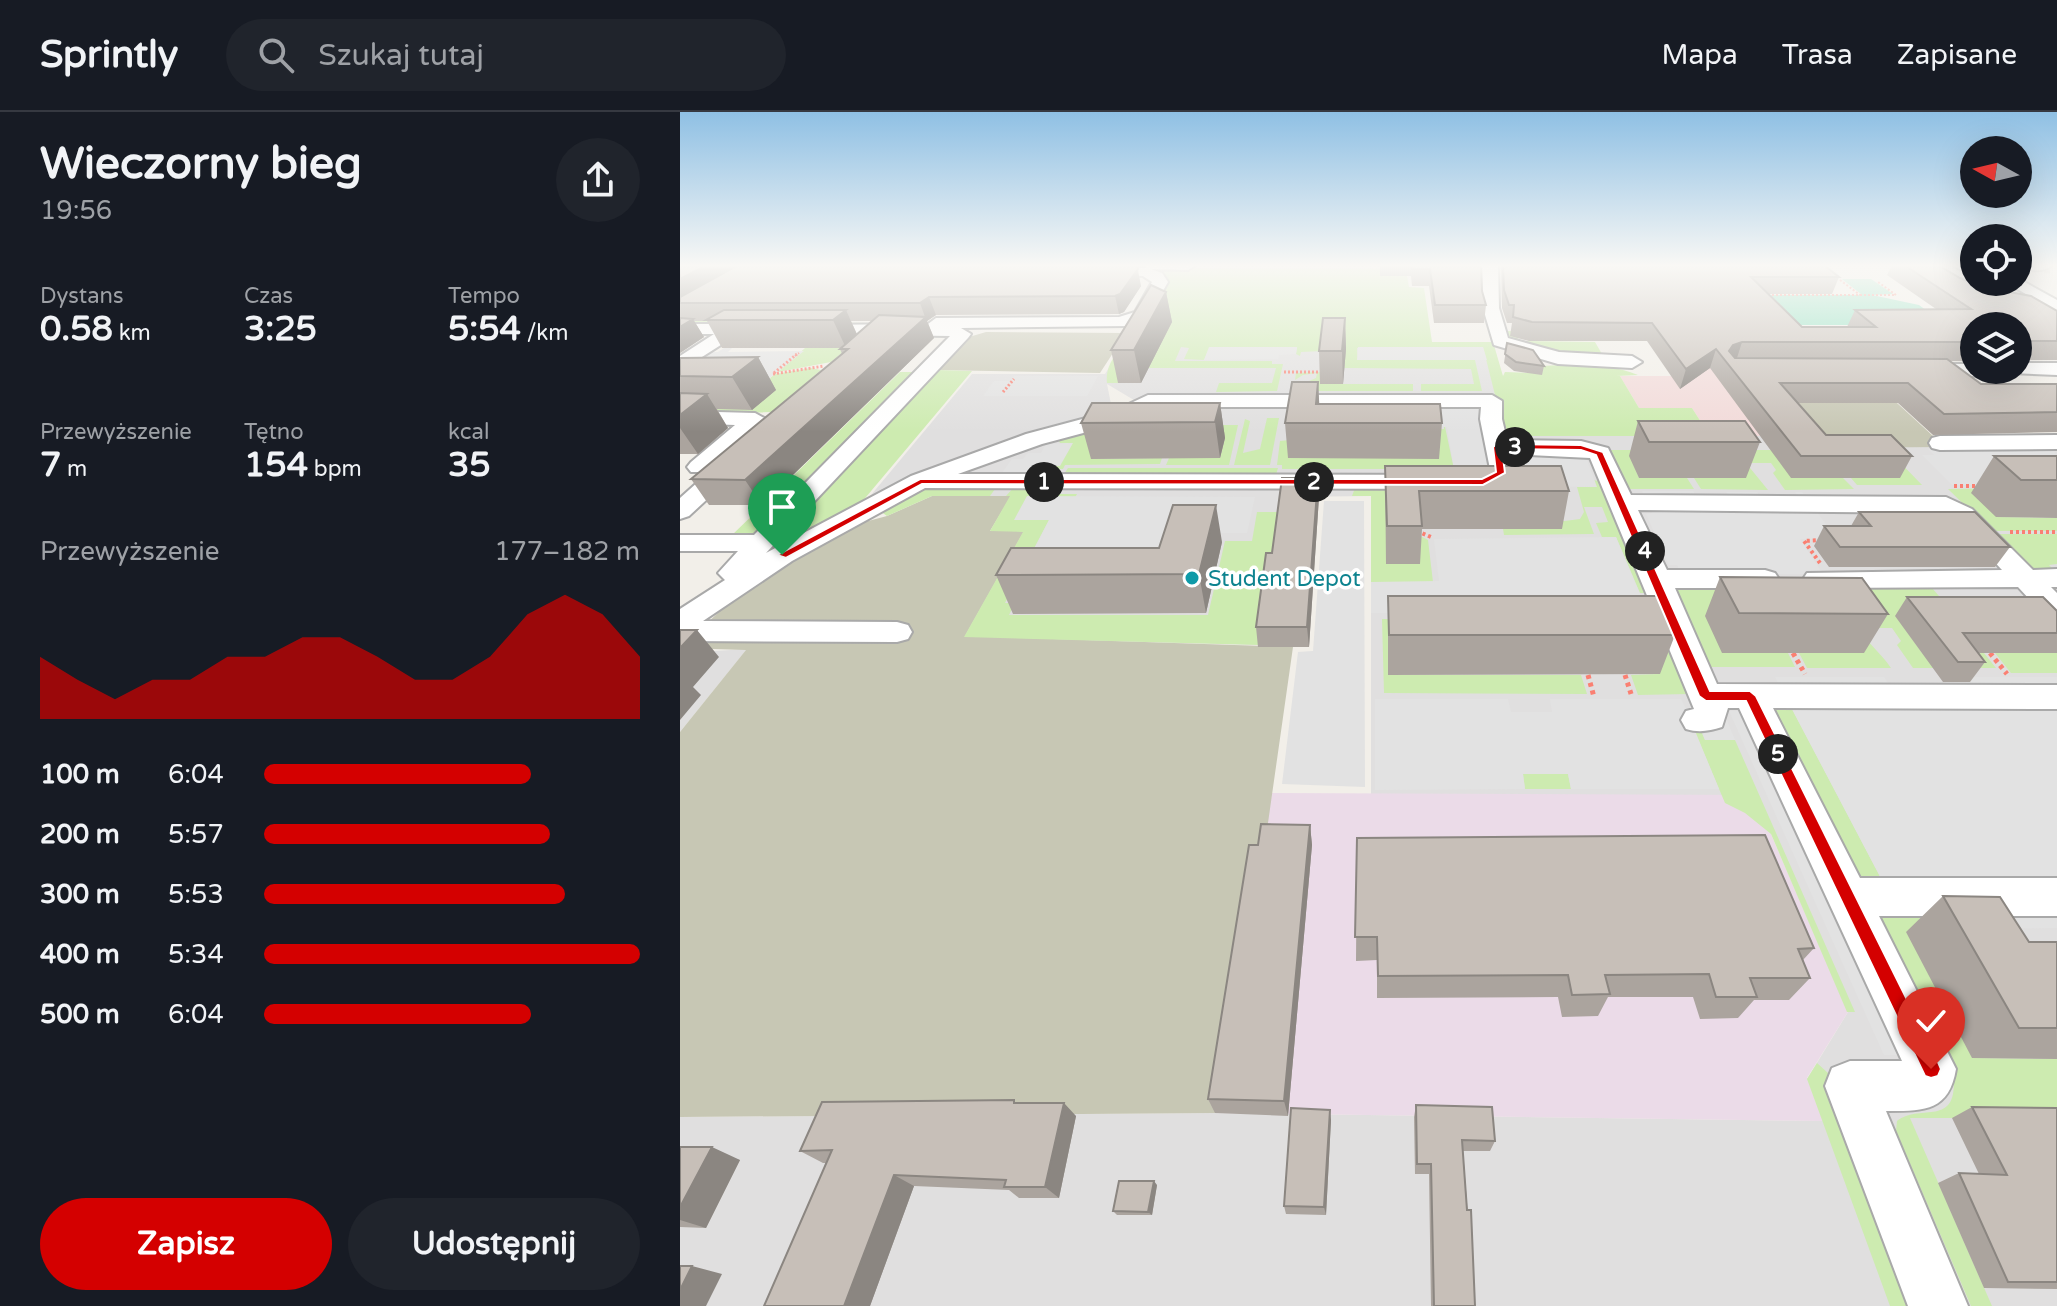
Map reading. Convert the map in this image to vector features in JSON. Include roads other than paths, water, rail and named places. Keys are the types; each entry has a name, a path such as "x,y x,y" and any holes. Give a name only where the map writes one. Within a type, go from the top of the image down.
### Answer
{"street":[{"path":"682,624 962,334 945,329 764,328 696,321"},
{"path":"680,329 1121,321"},
{"path":"1494,321 1500,341 1558,358 1632,362"},
{"path":"680,365 764,328"},
{"path":"858,351 881,330"},
{"path":"2032,369 2057,369"},
{"path":"1891,370 1960,370"},
{"path":"682,624 782,555 920,481 1034,439 1124,415 1148,401 1492,401 1491,419 1501,473 1483,482 920,481"},
{"path":"680,417 755,419 680,482"},
{"path":"680,511 775,426"},
{"path":"1940,443 2057,442"},
{"path":"1497,447 1581,448 1600,453 1623,502 1652,592 1702,708 1750,696 2057,697"},
{"path":"1623,502 1946,505 1963,514 2057,610"},
{"path":"680,543 760,543"},
{"path":"1652,592 2057,578"},
{"path":"682,624 897,632"},
{"path":"1750,696 1931,1069 1929,1080 1920,1086 1850,1086 1938,1306"},
{"path":"1848,897 2057,897"}],"place":[{"name":"Student Depot","path":"1192,578"}]}
